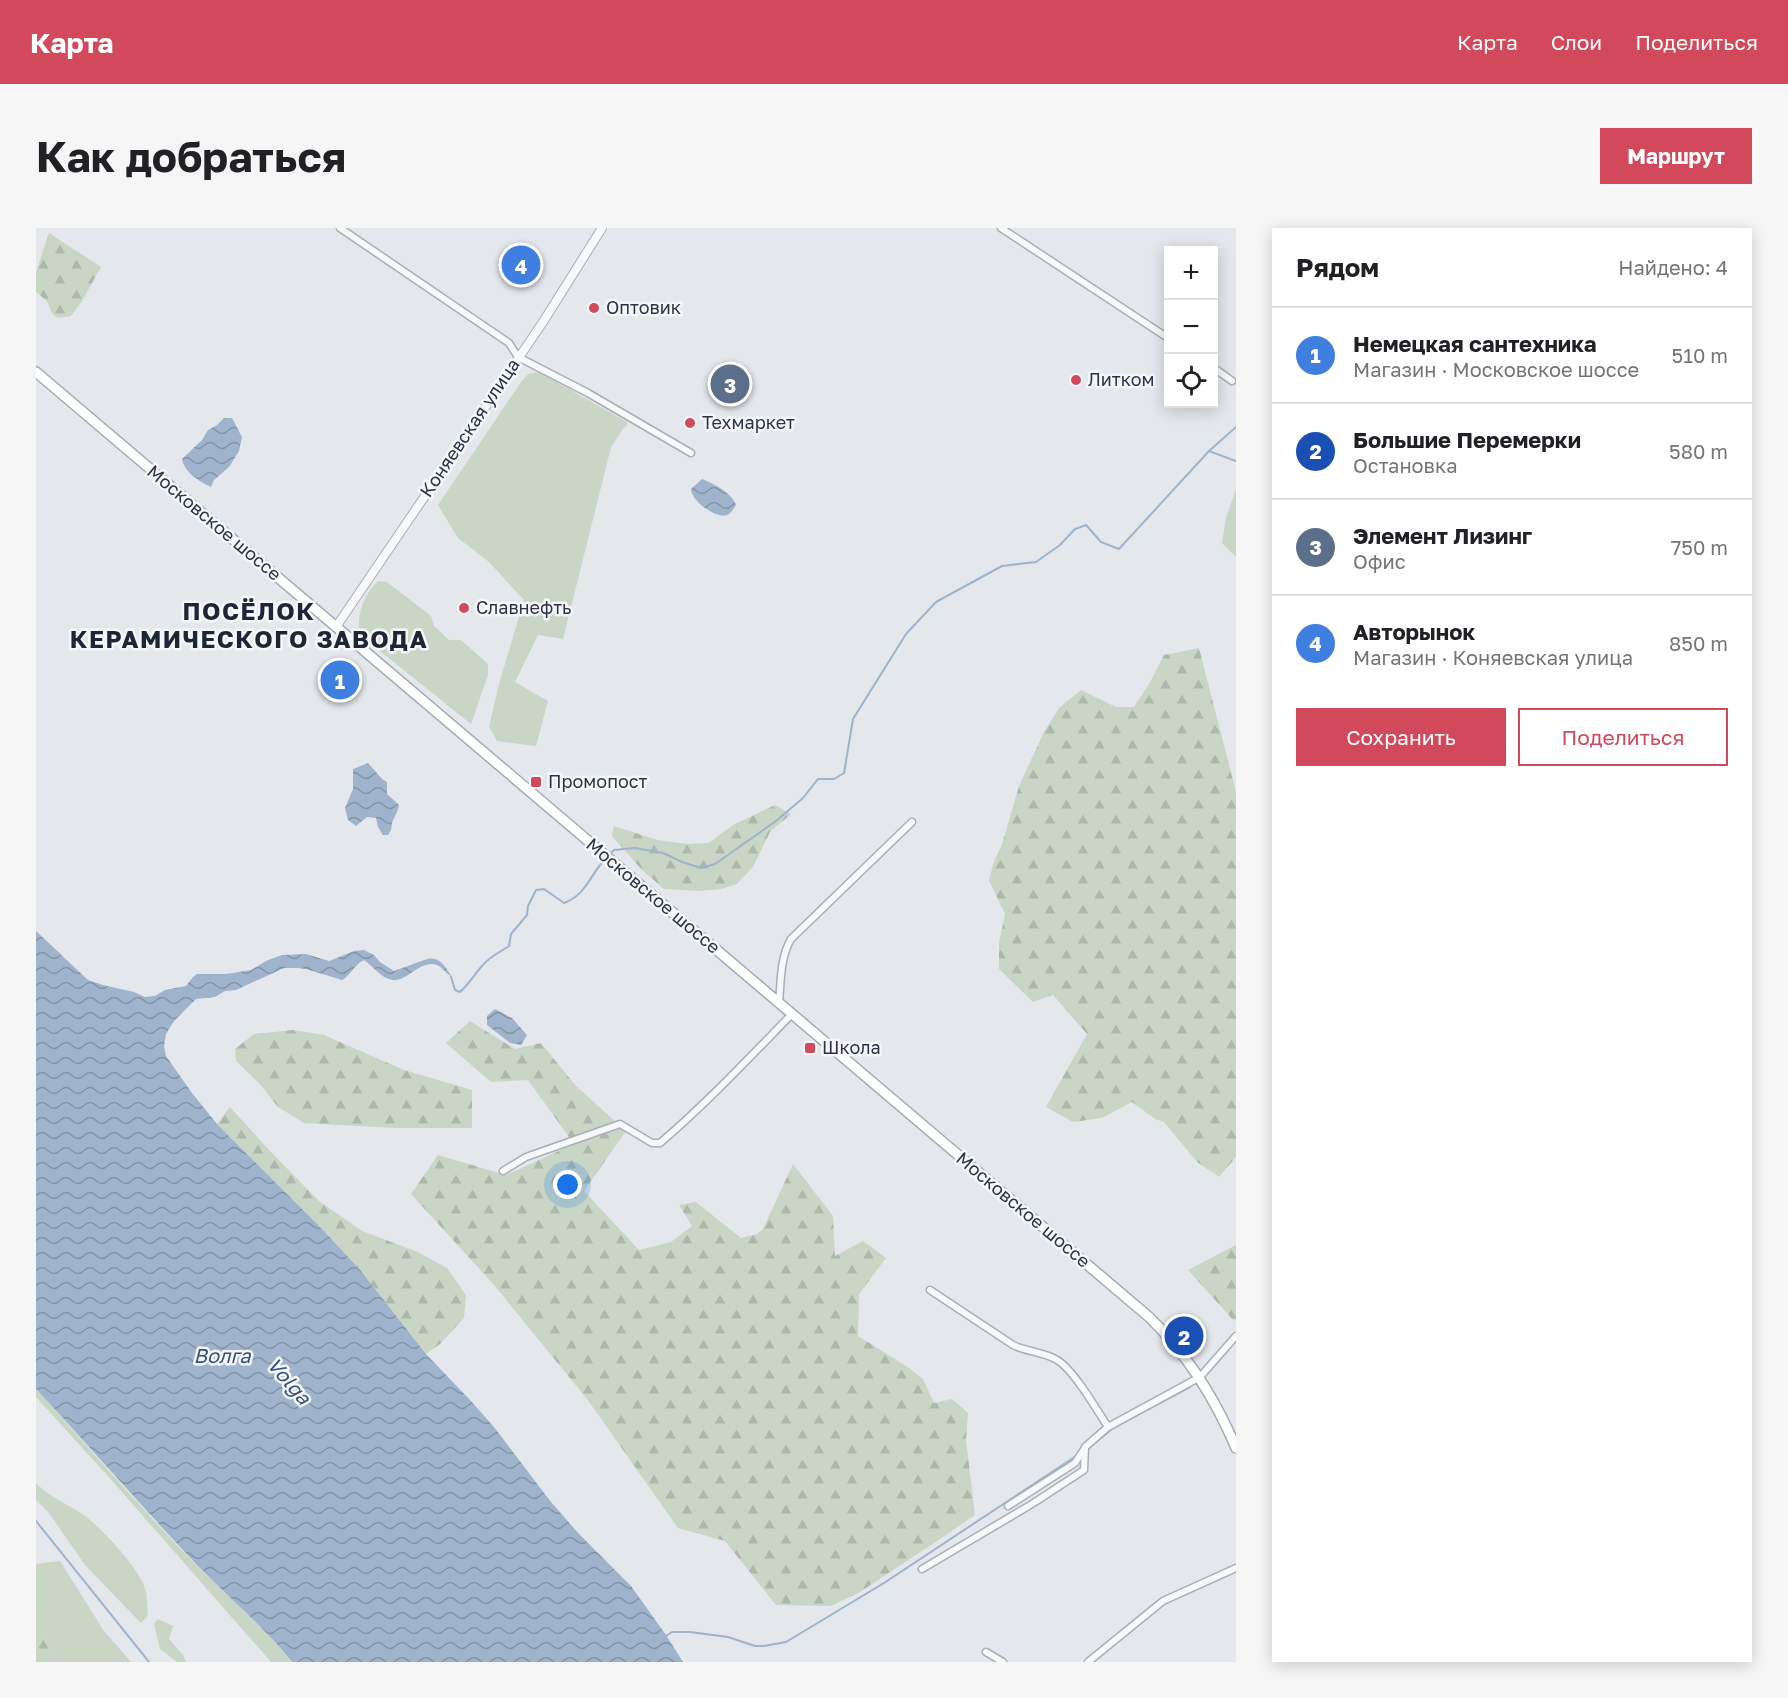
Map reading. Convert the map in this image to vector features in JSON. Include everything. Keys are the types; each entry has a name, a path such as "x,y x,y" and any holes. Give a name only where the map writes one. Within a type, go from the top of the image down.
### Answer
{"main road":[{"name":"Московское шоссе","path":"36,372 1149,1317 1200,1377 1222,1415 1236,1448"}],"street":[{"path":"339,228 509,342 518,357 588,393 692,453"},
{"name":"Коняевская улица","path":"336,627 563,292 602,228"},
{"path":"1001,228 1164,335"},
{"path":"1218,371 1232,381"},
{"path":"779,1003 783,957 791,939 912,822"},
{"path":"503,1171 526,1157 620,1124 652,1143 660,1143 741,1067 792,1014"},
{"path":"930,1290 1013,1345 1055,1358 1062,1363 1108,1427"},
{"path":"1008,1506 1075,1463 1086,1448 1108,1427 1200,1377 1236,1336"},
{"path":"922,1569 1032,1504 1084,1470 1086,1448"},
{"path":"1088,1662 1163,1601 1236,1568"},
{"path":"986,1652 1003,1662"}],"green space":[{"path":"49,233 101,267 71,316 58,318 52,314 47,301 36,292 36,272"},
{"path":"539,372 627,422 627,425 611,447 563,639 538,635 515,682 548,701 536,746 497,741 489,727 524,600 489,562 458,538 438,505 519,385 528,374"},
{"path":"1236,489 1236,557 1222,543 1226,518"},
{"path":"378,581 387,582 431,616 434,626 449,640 461,640 488,664 488,675 471,724 360,635 359,620 362,605"},
{"path":"1199,648 1236,792 1236,1157 1219,1177 1197,1162 1164,1122 1155,1119 1132,1102 1102,1118 1073,1122 1046,1107 1087,1034 1053,995 1033,1002 999,969 999,943 1005,914 989,881 1019,786 1044,732 1059,708 1081,690 1116,707 1134,707 1164,655"},
{"path":"775,805 791,814 770,832 753,867 737,884 721,889 698,891 664,889 642,870 612,836 614,826 657,840 687,844 709,843 733,825"},
{"path":"470,1021 515,1049 541,1043 576,1086 626,1131 584,1191 639,1250 671,1242 692,1226 679,1205 696,1202 741,1238 757,1234 763,1229 793,1164 833,1216 835,1256 863,1241 886,1258 859,1294 858,1336 923,1379 934,1403 952,1399 968,1413 966,1440 975,1515 860,1592 831,1606 776,1605 725,1541 678,1528 587,1399 494,1285 411,1194 438,1155 506,1175 574,1144 528,1080 491,1082 446,1043"},
{"path":"293,1030 324,1035 404,1070 472,1090 472,1128 394,1128 304,1123 278,1107 259,1083 236,1061 235,1049 254,1034"},
{"path":"230,1107 319,1201 362,1231 418,1252 447,1268 466,1295 464,1318 440,1344 426,1354 361,1271 217,1124"},
{"path":"1236,1245 1236,1319 1234,1321 1188,1270"},
{"path":"36,1389 160,1527 292,1662 271,1662 36,1397"},
{"path":"36,1483 90,1520 128,1561 143,1582 146,1591 148,1615 141,1623 85,1565 49,1513 36,1500"},
{"path":"60,1561 104,1631 131,1662 55,1662 36,1623 36,1564"},
{"path":"158,1619 173,1626 169,1639 186,1662 177,1662 160,1649 154,1624"},
{"path":"36,1623 55,1662 36,1662"}],"water":[{"path":"224,418 232,418 242,437 239,451 229,467 214,480 211,487 189,472 182,459 202,440 208,430"},
{"path":"702,479 717,486 734,500 736,505 730,514 716,514 704,508 695,498 691,489"},
{"path":"368,763 387,782 387,794 399,805 388,835 383,835 376,818 367,817 356,826 348,820 345,808 353,789 353,769"},
{"name":"Волга","path":"36,931 88,980 145,997 186,986 197,974 226,974 251,970 282,955 306,954 329,961 354,951 364,950 394,971 427,959 436,959 442,963 452,977 439,966 431,964 403,978 392,980 364,960 342,980 306,969 284,968 236,990 225,991 215,997 196,999 174,1021 166,1034 164,1046 166,1056 217,1124 361,1271 426,1354 494,1427 551,1502 631,1586 683,1662 292,1662 196,1564 36,1389"},
{"path":"495,1009 512,1018 527,1035 521,1045 510,1043 487,1025 487,1016"}],"waterway":[{"path":"609,855 614,850 635,848 663,853 701,868 715,864 776,821 803,798 818,779 834,779 844,773 853,719 906,634 936,602 1002,566 1036,562 1060,545 1075,529 1086,525 1101,542 1119,549 1209,451 1236,427"},
{"path":"1209,451 1236,461"},
{"path":"451,977 455,990 460,992 491,957 509,946 511,934 527,915 528,906 536,890 544,889 564,903 583,890 605,859"},
{"path":"1089,1448 1113,1428 1190,1387"},
{"path":"666,1636 672,1632 690,1632 728,1637 755,1646 786,1642 884,1583 1076,1456"},
{"path":"36,1521 149,1662"}],"place":[{"name":"Авторынок","path":"521,265"},
{"name":"Оптовик","path":"594,308"},
{"name":"Литком","path":"1076,380"},
{"name":"Элемент Лизинг","path":"730,384"},
{"name":"Техмаркет","path":"690,423"},
{"name":"Славнефть","path":"464,608"},
{"name":"Немецкая сантехника","path":"340,680"},
{"name":"Промопост","path":"536,782"},
{"name":"Школа","path":"810,1048"},
{"name":"Большие Перемерки","path":"1184,1336"}],"district":[{"name":"ПОСЁЛОК КЕРАМИЧЕСКОГО ЗАВОДА","path":"249,626"}],"water label":[{"name":"Volga","path":"289,1381"}]}
